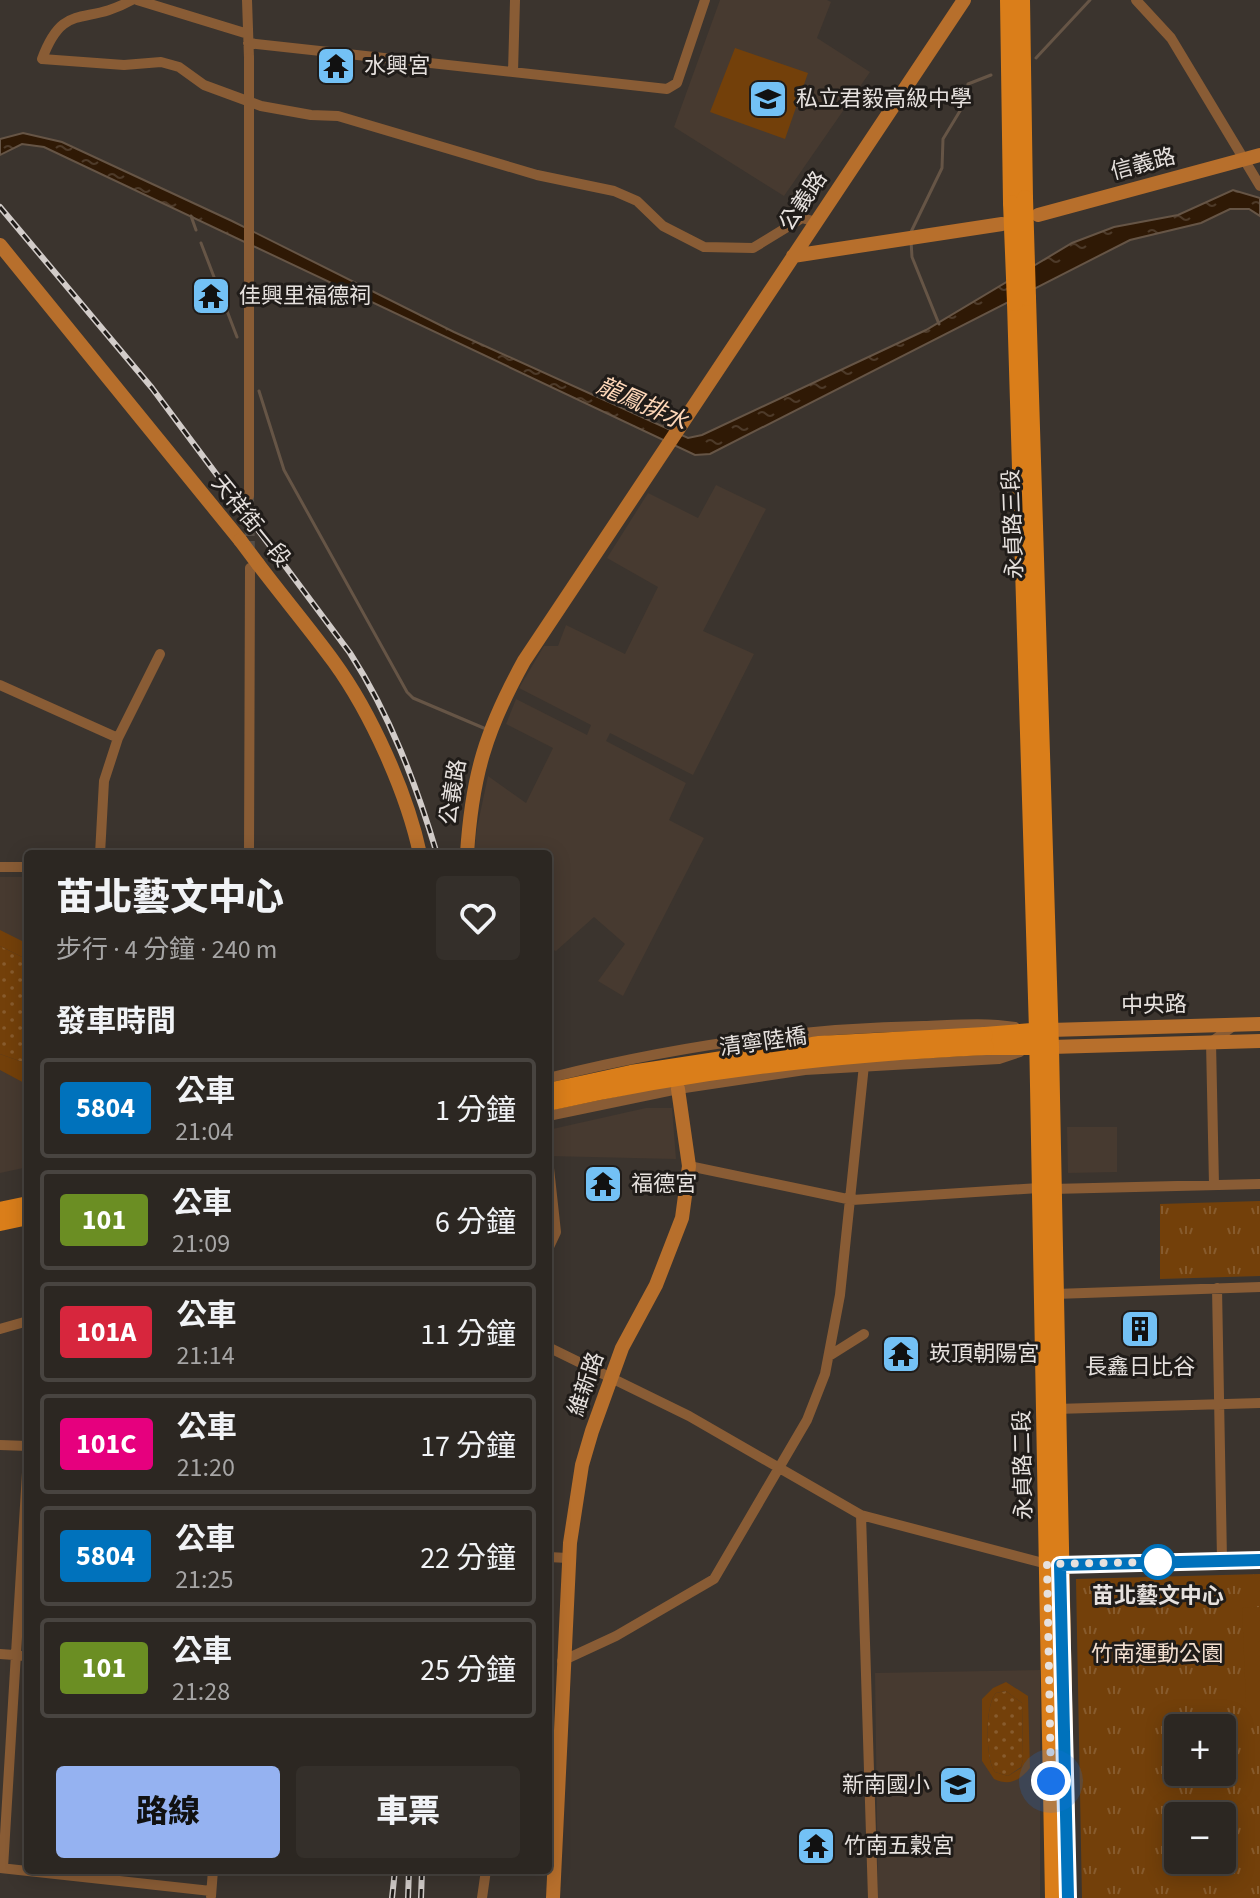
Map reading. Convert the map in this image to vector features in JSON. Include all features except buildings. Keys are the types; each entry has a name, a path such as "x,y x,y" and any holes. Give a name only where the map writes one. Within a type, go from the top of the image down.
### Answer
{"main road":[{"name":"永貞路三段","path":"1008,0 1018,200 1043,1038"},
{"name":"永貞路三段","path":"1018,200 1022,0"},
{"path":"986,1041 1043,1038"},
{"name":"永貞路二段","path":"1043,1038 1054,1564 1068,1898"},
{"name":"清寧陸橋","path":"552,1090 631,1073 819,1044 986,1041"},
{"name":"清寧陸橋","path":"552,1102 733,1068 986,1041"},
{"name":"永貞路二段","path":"1046,1189 1055,1294 1049,1350 1056,1409 1053,1898"},
{"path":"0,1210 24,1205"},
{"path":"0,1223 24,1218"}],"street":[{"path":"705,0 677,83 667,89 248,38 134,0 113,10 62,21 52,31 42,59 124,65 161,62 179,67 204,85 261,106 311,115 338,116 537,175 614,191 637,201 663,226 704,247 753,248 802,218 816,222"},
{"path":"247,0 249,496"},
{"path":"513,72 515,0"},
{"name":"公義路","path":"467,850 472,795 486,738 524,661 964,0"},
{"path":"1136,0 1171,38 1210,101 1253,157 1260,186"},
{"name":"信義路","path":"1038,215 1253,157"},
{"path":"793,256 1002,224"},
{"name":"天祥街一段","path":"0,245 240,540 254,566 336,664 390,769 419,850"},
{"path":"249,850 254,566"},
{"path":"100,850 104,781 118,738 160,654"},
{"path":"0,685 118,738"},
{"path":"0,867 24,867"},
{"path":"552,1077 713,1047 893,1026 990,1023 1043,1038"},
{"name":"中央路","path":"1043,1038 1260,1024"},
{"path":"1214,1185 1211,1042 1235,1025"},
{"path":"552,1115 720,1083 864,1065 999,1059 1043,1038"},
{"name":"中央路","path":"1043,1038 1260,1041"},
{"path":"713,1047 720,1083"},
{"path":"562,1661 616,1636 714,1579 807,1420 829,1356 852,1200 864,1065"},
{"name":"維新路","path":"552,1843 568,1558 582,1465 622,1348 673,1246 682,1218 689,1166 678,1089"},
{"path":"689,1166 852,1200 1046,1189 1260,1184"},
{"path":"552,1196 556,1232 552,1240"},
{"path":"1055,1294 1260,1287"},
{"path":"1217,1288 1222,1560"},
{"path":"0,1329 24,1322"},
{"path":"829,1356 864,1334"},
{"path":"552,1349 689,1416 861,1515 1054,1564 1260,1560"},
{"path":"1056,1409 1260,1403"},
{"path":"0,1445 24,1446"},
{"path":"861,1515 873,1898"},
{"path":"552,1557 568,1558"},
{"path":"24,1573 2,1868 24,1871"},
{"path":"0,1654 24,1656"},
{"path":"48,1874 211,1895 213,1874"},
{"path":"482,1898 485,1874"},
{"name":"維新路","path":"552,1874 553,1898"}],"shaded area":[{"name":"私立君毅高級中學","path":"720,0 827,0 831,2 817,38 870,72 784,196 674,127"},
{"path":"716,485 766,509 703,631 754,654 693,775 610,733 606,741 686,783 669,820 704,838 623,996 598,981 625,944 594,917 556,951 552,950 552,850 474,850 477,828 488,776 526,803 553,748 506,724 516,699 587,735 591,725 519,688 544,646 558,646 566,625 625,654 658,587 607,558 648,493 698,518"},
{"path":"0,877 24,877 24,1168 0,1173"},
{"path":"646,1108 672,1108 676,1159 552,1156 552,1129"},
{"path":"1067,1127 1117,1127 1117,1172 1068,1173"},
{"name":"新南國小","path":"1040,1670 1040,1898 878,1898 875,1673"}],"green space":[{"path":"735,48 808,73 785,139 710,112"},
{"path":"0,930 24,942 24,958 0,946"},
{"path":"0,946 24,958 24,1063 0,1054"},
{"path":"0,1054 24,1063 24,1083 0,1070"},
{"path":"1260,1201 1260,1276 1160,1279 1160,1204"},
{"name":"竹南運動公園","path":"1260,1574 1260,1898 1082,1898 1076,1579"},
{"path":"1260,1607 1260,1702 1246,1702 1242,1608"},
{"path":"1006,1682 1028,1696 1030,1768 1010,1782 994,1779 982,1761 982,1699 993,1688","holes":["1006,1691 1022,1703 1023,1759 1021,1768 1008,1776 995,1772 989,1756 990,1708 996,1693"]},
{"path":"1006,1691 1022,1703 1023,1759 1021,1767 1008,1776 995,1772 992,1766 988,1732 992,1699 996,1693"}],"water":[{"path":"23,133 62,142 232,221 454,332 688,438 702,435 926,330 1072,243 1114,227 1178,215 1233,190 1260,198 1260,216 1249,209 1230,209 1201,223 1130,240 710,454 695,455 44,147 22,144 0,155 0,139"}],"waterway":[{"path":"1036,58 1090,0"},
{"path":"910,234 942,168 943,139 966,101 968,84 991,75"},
{"path":"191,216 196,230"},
{"path":"911,241 912,257 939,324"},
{"path":"201,243 237,337"},
{"path":"259,391 284,470 407,692 413,698 486,729"}],"tunnel":[{"path":"249,496 250,554"}],"railway":[{"path":"0,207 152,388 350,653 378,701 401,750 436,850"},
{"path":"392,1898 395,1874"},
{"path":"408,1898 409,1874"},
{"path":"421,1898 422,1874"}],"bus line":[{"name":"5804","path":"1068,1898 1060,1565 1260,1560"}],"place":[{"name":"水興宮","path":"336,66"},
{"name":"私立君毅高級中學","path":"768,99"},
{"name":"佳興里福德祠","path":"211,296"},
{"name":"福德宮","path":"603,1184"},
{"name":"長鑫日比谷","path":"1140,1329"},
{"name":"崁頂朝陽宮","path":"901,1354"},
{"name":"苗北藝文中心","path":"1158,1562"},
{"name":"新南國小","path":"958,1785"},
{"name":"竹南五穀宮","path":"816,1846"}],"route":[{"path":"1051,1781 1047,1564 1158,1562"}],"water label":[{"name":"龍鳳排水","path":"642,404"}]}
